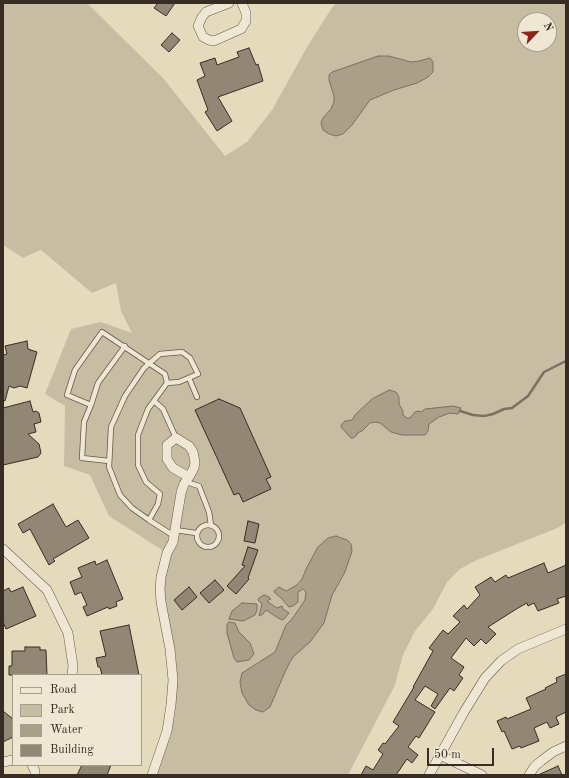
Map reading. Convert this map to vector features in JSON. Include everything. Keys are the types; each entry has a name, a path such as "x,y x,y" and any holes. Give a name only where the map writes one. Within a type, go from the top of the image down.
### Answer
{"street":[{"path":"229,3 206,12 202,17 198,26 203,37 214,41 241,29 246,21 246,13 242,3"},
{"path":"152,775 167,731 173,680 160,589 164,562 174,533 181,494 194,468 195,462 193,452 189,446 176,438 167,445 168,459 173,468 187,480"},
{"path":"3,549 47,590 68,633 73,666 72,674"},
{"path":"429,775 485,678 501,661 518,649 566,629"},
{"path":"529,775 541,760 566,746"},
{"path":"440,755 482,775"}],"lane":[{"path":"91,405 67,395 75,370 102,332 165,374 167,383 148,409 138,435 138,465 146,482 160,494 158,504 149,520"},
{"path":"109,461 82,458 84,422 98,384 125,346"},
{"path":"167,383 180,382 198,374 190,358 182,352 160,354 144,368 125,396 111,427 109,467 120,495 132,508 149,520 174,533 196,533"},
{"path":"189,378 197,397"},
{"path":"154,401 163,410 176,438"},
{"path":"187,480 198,486 210,512 211,525"},
{"path":"204,525 211,525 214,526 219,532 218,540 213,546 202,546 197,541 196,533 200,527 204,525"}],"green space":[{"path":"3,3 87,3 163,78 225,156 247,142 272,110 307,47 333,6 337,3 566,3 566,523 555,529 477,560 460,569 447,582 433,609 415,631 403,655 395,685 348,775 155,775 168,740 175,711 177,680 176,657 166,609 164,585 170,555 109,516 90,475 64,466 65,406 45,394 71,329 101,322 132,333 121,311 116,283 92,293 41,250 23,258 3,245"}],"water":[{"path":"378,56 389,56 411,62 430,58 433,62 433,72 428,77 417,83 394,90 370,100 352,125 343,134 336,136 323,130 321,123 334,102 329,75 332,72"},
{"path":"389,390 396,392 399,397 399,404 403,411 403,415 407,418 410,418 415,412 421,412 425,409 453,406 461,408 458,414 450,413 439,417 429,424 428,431 425,435 402,435 391,432 380,423 375,422 370,423 362,431 357,433 357,435 351,438 341,427 342,424 345,421 352,420 355,415 372,399"},
{"path":"336,536 347,540 351,544 352,551 345,572 332,595 324,623 310,642 294,656 290,662 270,707 263,712 256,710 249,705 242,693 240,682 242,673 275,652 286,625 305,600 306,592 303,589 298,592 298,602 289,607 274,591 279,587 286,591 297,585 302,579 318,547 328,538"},
{"path":"264,595 271,599 268,600 268,602 277,608 282,606 283,609 289,613 284,619 282,620 278,618 266,610 259,616 262,604 258,600"},
{"path":"242,603 257,604 255,615 243,621 229,619 232,611"},
{"path":"229,622 235,623 239,632 250,643 254,654 249,660 237,662 234,658 227,633 227,624"}],"building":[{"path":"158,3 175,3 166,16 154,8"},
{"path":"172,33 180,40 169,52 161,45"},
{"path":"249,48 256,65 258,64 263,81 218,97 232,121 217,131 205,112 208,110 197,80 205,76 200,63 215,58 217,65 239,57 237,52"},
{"path":"27,341 28,349 37,352 27,388 20,386 14,388 9,386 5,401 3,400 3,355 7,354 5,346"},
{"path":"219,399 240,408 271,477 266,479 271,489 243,502 239,493 234,495 195,410"},
{"path":"30,401 33,412 36,411 39,413 41,422 34,424 36,432 28,434 39,444 41,453 38,457 3,465 3,408"},
{"path":"53,504 66,527 78,520 89,538 53,559 55,561 49,565 30,529 23,533 18,524"},
{"path":"248,521 259,524 255,543 244,541"},
{"path":"248,547 258,550 248,578 249,579 236,594 227,586 245,566 242,565"},
{"path":"107,560 123,599 116,602 117,606 109,609 108,607 87,616 83,607 87,605 81,592 75,595 70,582 82,577 78,568 95,561 96,565"},
{"path":"544,563 548,573 566,565 566,596 557,599 559,603 538,611 534,603 528,606 527,603 518,608 488,627 496,634 486,644 481,639 474,646 466,638 451,658 464,667 459,675 463,678 454,691 450,688 435,709 431,706 438,694 425,686 415,700 435,712 419,738 416,736 408,747 418,755 412,763 407,759 396,775 361,775 366,766 373,770 383,754 378,750 383,743 385,744 399,726 393,722 433,651 429,648 443,630 448,634 460,622 453,616 464,605 467,609 480,595 475,587 491,577 495,582 506,575 508,578"},
{"path":"215,580 224,590 209,603 200,593"},
{"path":"23,587 36,616 6,629 3,622 3,591 9,588 11,592"},
{"path":"189,587 197,597 182,610 174,600"},
{"path":"129,625 139,674 102,674 96,658 106,656 100,631"},
{"path":"25,647 40,647 40,650 46,650 47,674 9,675 9,666 12,666 12,651 25,651"},
{"path":"566,674 566,712 556,717 559,724 550,728 547,722 534,728 539,741 521,748 520,746 512,749 504,731 502,732 497,721 506,717 507,719 531,709 526,698 546,689 545,688 557,682 556,678"},
{"path":"3,711 12,718 12,738 3,742"},
{"path":"82,766 111,766 107,775 77,775"},
{"path":"558,766 562,775 538,775"}],"waterway":[{"path":"460,411 473,415 484,416 504,409 512,408 528,396 544,372 566,361"}]}
